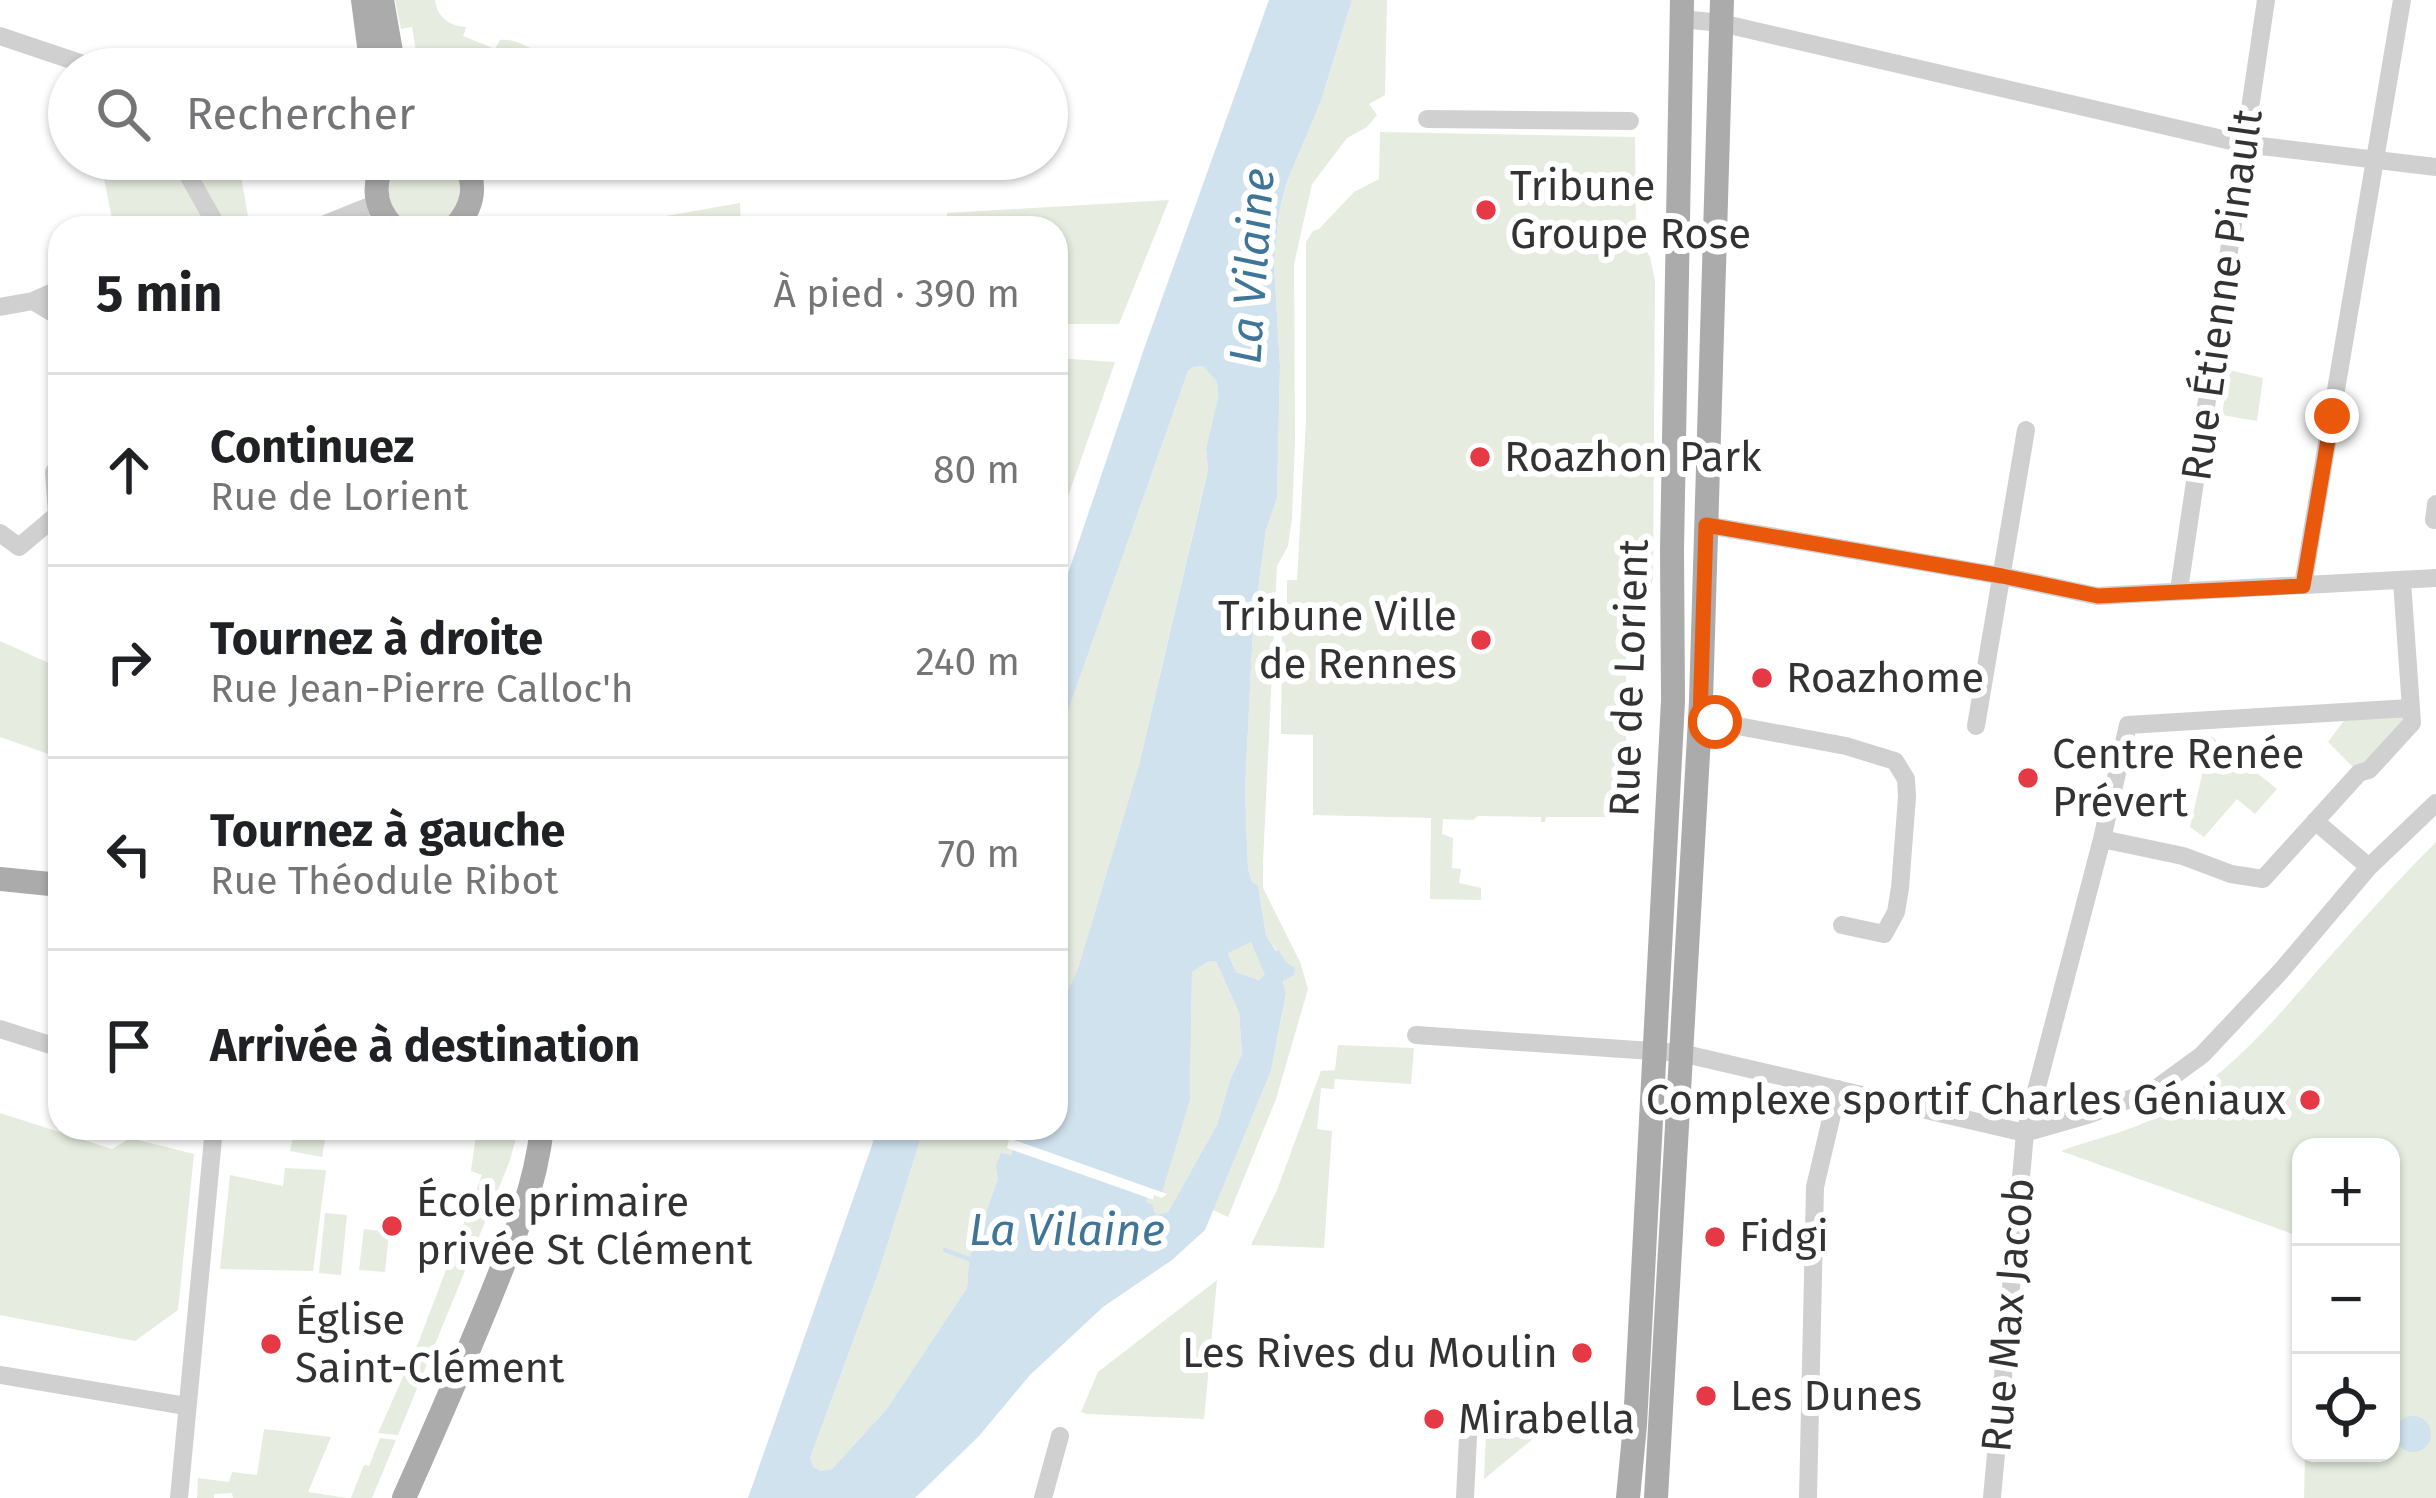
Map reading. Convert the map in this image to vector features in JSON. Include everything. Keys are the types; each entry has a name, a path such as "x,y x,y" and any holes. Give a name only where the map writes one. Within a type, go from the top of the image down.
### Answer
{"main road":[{"path":"363,0 369,48"},
{"path":"382,0 390,48"},
{"name":"Rue de Lorient","path":"1656,1498 1668,1051 1682,10"},
{"name":"Rue de Lorient","path":"1628,1498 1700,719 1722,12"},
{"path":"377,180 377,203 384,216"},
{"path":"463,216 471,205 471,180"},
{"path":"0,879 48,884"},
{"path":"538,1166 541,1140"},
{"path":"404,1498 516,1235 551,1140"},
{"name":"Rue de Lorient","path":"1635,1425 1639,1498"}],"street":[{"name":"Rue Étienne Pinault","path":"2179,590 2266,0"},
{"path":"2303,586 2402,0"},
{"name":"Rue de Lorient","path":"1682,10 1722,12"},
{"path":"1722,12 2244,144 2436,166"},
{"path":"0,36 48,52"},
{"path":"1427,119 1630,122"},
{"path":"191,180 211,216"},
{"path":"345,216 377,203"},
{"path":"0,307 48,295"},
{"path":"34,302 48,310"},
{"path":"1976,726 2026,430"},
{"path":"2434,520 2436,504"},
{"path":"0,533 19,548 48,523"},
{"path":"1706,525 2098,596 2436,578"},
{"path":"2102,839 2263,879 2359,773 2369,770 2412,723 2402,581"},
{"name":"Rue Max Jacob","path":"1992,1498 2025,1133 2128,725 2410,708"},
{"path":"1700,719 1846,746 1895,761 1906,779 1907,797 1896,912 1884,934 1842,925"},
{"path":"1416,1035 1668,1051 2025,1133 2155,1090 2202,1055 2369,867 2436,803"},
{"path":"2315,820 2369,867"},
{"path":"0,1029 48,1044"},
{"path":"1808,1498 1815,1187 1838,1089"},
{"path":"179,1498 213,1140"},
{"path":"0,1375 186,1406"},
{"path":"1465,1498 1469,1416 1635,1425"},
{"path":"1043,1498 1060,1436"}],"shaded area":[{"path":"395,0 435,0 445,20 466,27 463,36 493,48 416,48 412,27 401,29"},
{"path":"1352,0 1387,0 1385,95 1369,104 1377,115 1347,138 1312,184 1294,264 1292,519 1288,546 1277,566 1263,862 1263,888 1300,962 1308,989 1276,1099 1228,1217 1213,1210 1271,1071 1286,995 1287,963 1266,937 1258,887 1248,869 1245,789 1253,628 1266,530 1277,498 1280,367 1274,264 1279,212"},
{"path":"500,40 528,48 496,48"},
{"name":"Roazhon Park","path":"1380,132 1635,137 1636,233 1650,257 1655,281 1653,578 1646,606 1626,637 1626,752 1630,753 1625,817 1546,817 1545,822 1541,817 1443,819 1442,834 1453,838 1452,868 1461,869 1459,883 1481,888 1481,900 1430,899 1431,818 1313,815 1313,735 1281,734 1282,632 1287,631 1287,580 1297,580 1306,422 1306,242 1354,192 1379,179"},
{"path":"104,180 242,180 248,216 112,216"},
{"path":"460,180 462,193 448,216 398,216 390,200 390,182"},
{"path":"1169,200 1119,324 1068,324 1068,216 947,213"},
{"path":"740,203 741,216 666,216"},
{"path":"1068,359 1115,362 1068,497"},
{"path":"1203,366 1217,382 1218,399 1206,448 1208,469 1139,765 1068,991 1068,711 1193,367"},
{"path":"2229,370 2263,378 2257,421 2222,415"},
{"path":"0,641 48,663 48,754 0,737"},
{"path":"2410,708 2412,723 2359,773 2328,742 2350,713"},
{"path":"2211,736 2277,789 2255,814 2237,799 2204,837 2190,827"},
{"name":"Complexe sportif Charles Géniaux","path":"2436,842 2436,1498 2304,1498 2305,1462 2400,1462 2400,1138 2292,1138 2292,1234 2061,1151 2153,1119 2208,1083 2265,1029"},
{"path":"1251,942 1266,975 1259,980 1236,972 1228,952"},
{"path":"1216,961 1239,1013 1242,1054 1217,1125 1168,1212 1158,1216 1145,1202 1150,1187 1161,1191 1190,1100 1192,972"},
{"path":"1338,1045 1414,1048 1411,1084 1335,1079 1334,1089 1321,1088 1317,1129 1332,1131 1324,1248 1251,1245 1321,1071 1335,1070"},
{"path":"0,1113 48,1128 48,1140 84,1140 112,1149 127,1140 138,1140 194,1154 178,1310 135,1341 0,1315"},
{"path":"292,1140 325,1140 322,1157 290,1151"},
{"path":"475,1140 516,1140 398,1435 378,1433 419,1341 482,1175 471,1171"},
{"path":"920,1140 1016,1140 969,1259 967,1288 886,1410 832,1469 821,1471 812,1467 810,1458 879,1271"},
{"path":"285,1168 326,1170 313,1271 220,1269 230,1175 283,1186"},
{"path":"325,1213 347,1215 341,1275 319,1273"},
{"path":"364,1229 389,1232 385,1272 359,1270"},
{"path":"1217,1280 1204,1419 1081,1412 1098,1372"},
{"path":"264,1429 331,1437 308,1492 347,1498 233,1498 232,1493 197,1498 198,1478 229,1482 232,1472 257,1475"},
{"path":"1486,1435 1534,1438 1484,1479"},
{"path":"380,1438 396,1440 372,1498 351,1498 364,1465 369,1466"}],"water":[{"name":"La Vilaine","path":"1269,0 1352,0 1321,101 1286,184 1274,264 1280,367 1277,498 1266,530 1253,628 1245,789 1248,869 1258,886 1266,936 1295,968 1294,975 1283,981 1286,994 1271,1071 1205,1230 1172,1260 1103,1307 1030,1375 979,1436 915,1498 748,1498 874,1140 920,1140 879,1271 810,1458 821,1471 832,1469 886,1410 967,1288 969,1259 998,1179 1001,1153 1011,1155 1016,1140 1068,1140 1068,991 1139,765 1208,470 1206,448 1218,398 1217,382 1203,366 1188,371 1068,711 1068,574","holes":["1251,942 1265,975 1259,980 1236,972 1228,953","1216,961 1239,1013 1242,1054 1217,1125 1168,1212 1158,1215 1146,1202 1149,1188 1162,1192 1190,1100 1192,972"]},
{"path":"2406,1418 2420,1418 2429,1427 2429,1441 2420,1450 2413,1452 2400,1445 2400,1423"}],"pier":[{"path":"1012,1140 1167,1194 1162,1198 1154,1195 1157,1201 1007,1148"}],"waterway":[{"path":"945,1250 969,1259"}],"place":[{"name":"Tribune Groupe Rose","path":"1486,210"},
{"name":"Roazhon Park","path":"1480,457"},
{"name":"Tribune Ville de Rennes","path":"1481,640"},
{"name":"Roazhome","path":"1762,678"},
{"name":"Centre Renée Prévert","path":"2028,778"},
{"name":"Complexe sportif Charles Géniaux","path":"2310,1100"},
{"name":"École primaire privée St Clément","path":"392,1226"},
{"name":"Fidgi","path":"1715,1237"},
{"name":"Église Saint-Clément","path":"271,1344"},
{"name":"Les Rives du Moulin","path":"1582,1353"},
{"name":"Les Dunes","path":"1706,1396"},
{"name":"Mirabella","path":"1434,1419"}],"route":[{"path":"1715,722 1700,719 1706,525 2098,596 2303,586 2332,416"}]}
